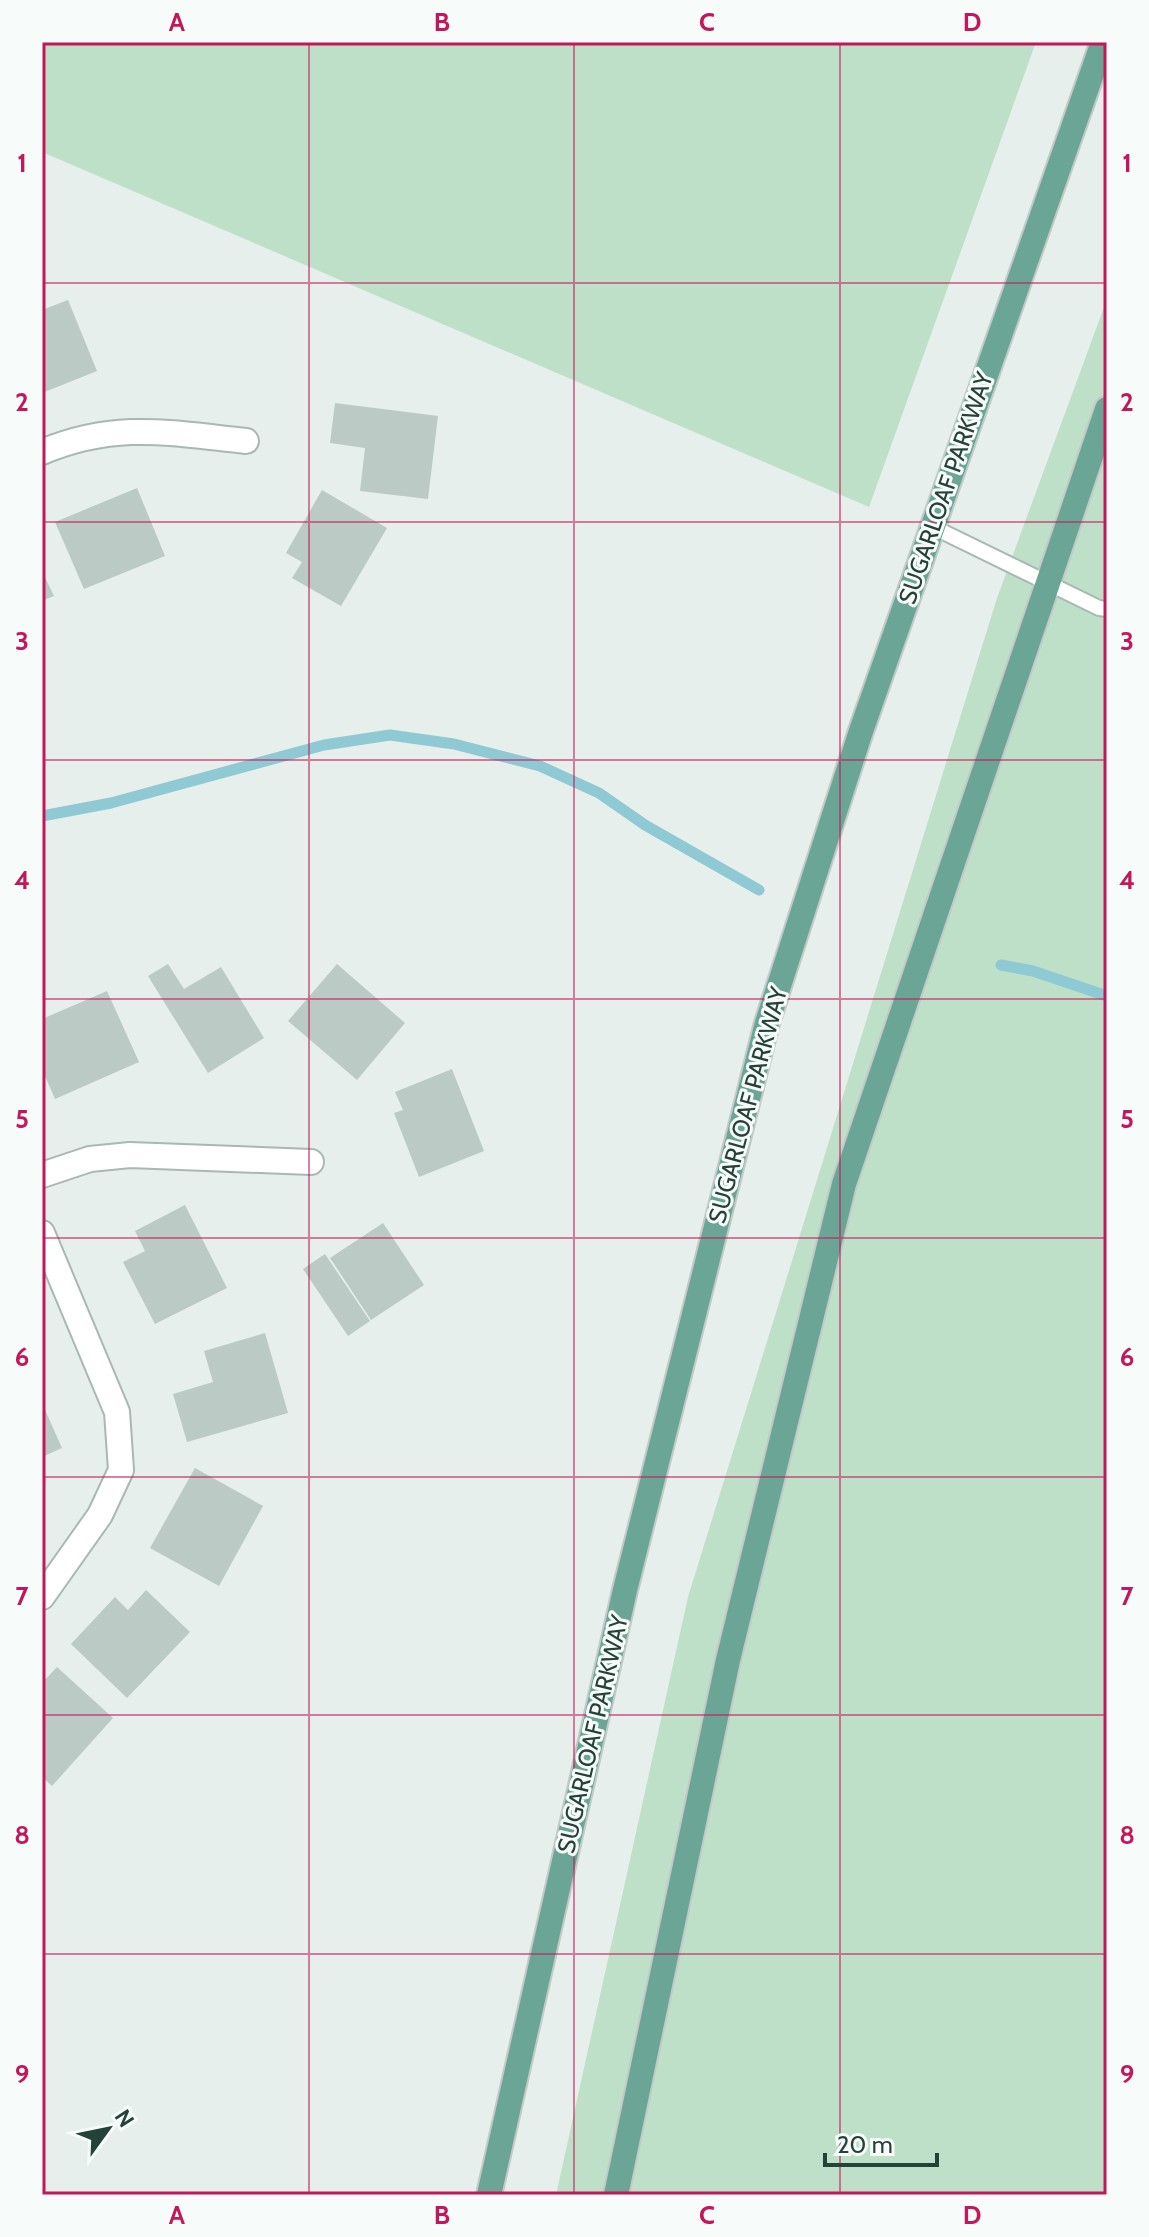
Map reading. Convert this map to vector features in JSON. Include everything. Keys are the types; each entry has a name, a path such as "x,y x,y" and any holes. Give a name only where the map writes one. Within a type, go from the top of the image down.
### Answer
{"main road":[{"name":"SUGARLOAF PARKWAY","path":"489,2195 625,1590 767,1023 861,731 1103,42"},
{"path":"616,2195 728,1660 844,1184 1107,409"}],"street":[{"path":"42,452 98,434 143,430 246,441"},
{"path":"42,1175 90,1159 130,1155 311,1162"},
{"path":"42,1233 117,1412 121,1470 100,1515 42,1597"}],"lane":[{"path":"933,527 1099,608 1107,609"}],"green space":[{"path":"42,42 1036,42 869,507 42,152"},
{"path":"1107,299 1107,2195 556,2195 688,1597 997,598"}],"building":[{"path":"68,300 97,371 42,393 42,310"},
{"path":"335,403 438,416 428,499 360,491 365,448 330,443"},
{"path":"137,488 165,556 84,589 55,522"},
{"path":"322,490 387,528 341,606 292,578 302,562 286,553"},
{"path":"42,571 54,596 42,601"},
{"path":"168,964 184,989 221,967 264,1038 208,1073 148,976"},
{"path":"337,964 405,1023 357,1080 288,1021"},
{"path":"107,991 139,1062 55,1099 42,1069 42,1019"},
{"path":"452,1069 484,1151 419,1177 394,1113 403,1110 395,1092"},
{"path":"185,1205 227,1288 155,1324 123,1262 145,1251 135,1231"},
{"path":"383,1223 424,1285 371,1320 330,1258"},
{"path":"325,1254 370,1321 348,1336 303,1269"},
{"path":"265,1333 288,1413 187,1442 173,1394 213,1382 204,1351"},
{"path":"42,1403 62,1448 42,1457"},
{"path":"195,1468 263,1506 219,1586 150,1548"},
{"path":"146,1590 190,1632 127,1698 71,1644 115,1597 128,1610"},
{"path":"57,1667 113,1718 52,1786 42,1777 42,1683"}],"waterway":[{"path":"42,816 111,803 324,745 390,735 454,744 540,766 599,793 645,825 759,890"},
{"path":"1001,965 1033,971 1107,996"}]}
